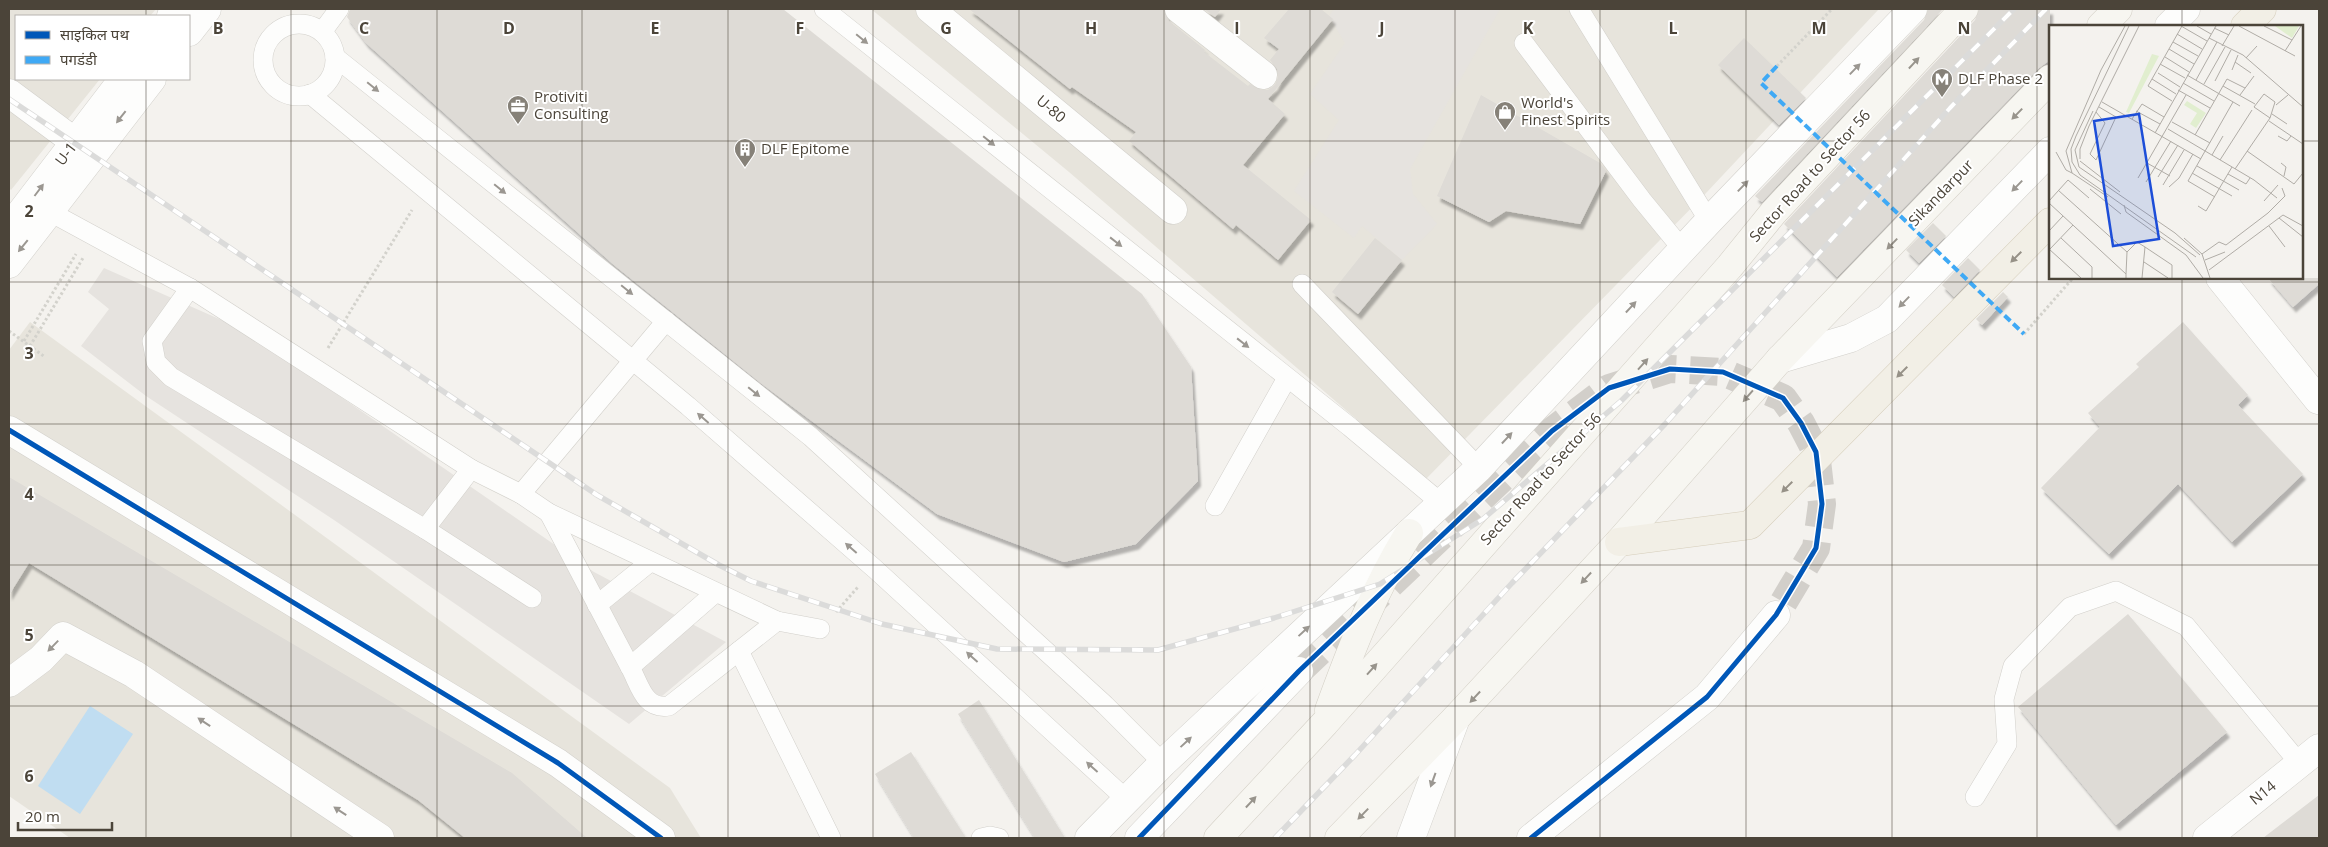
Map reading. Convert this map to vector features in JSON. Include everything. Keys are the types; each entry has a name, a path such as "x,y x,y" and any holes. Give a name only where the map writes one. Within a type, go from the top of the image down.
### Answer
{"main road":[{"name":"Sector Road to Sector 56","path":"1218,838 1325,723 1730,266 1773,213 1964,9"},
{"path":"2102,25 2118,9"},
{"path":"2246,25 2262,9"},
{"name":"Sikandarpur","path":"1619,542 1780,360 2049,80"},
{"path":"1339,838 1456,718 1619,542 1750,524 2049,223"},
{"path":"1325,723 1362,624 1390,564 1409,533"}],"street":[{"path":"190,31 207,9"},
{"name":"U-80","path":"930,9 1173,210"},
{"path":"1179,9 1263,75"},
{"path":"1090,838 1163,763 1479,468 1709,221 1913,9"},
{"path":"2170,25 2186,9"},
{"name":"U-1","path":"9,228 122,80"},
{"path":"9,264 151,80"},
{"path":"9,93 75,142"},
{"path":"1780,360 1851,338 1887,319 2049,152"},
{"path":"2221,279 2319,400"},
{"path":"9,430 558,763 661,838"},
{"path":"1531,838 1706,697 1776,615"},
{"path":"9,683 41,659 63,636 134,674 380,838"},
{"path":"1139,838 1299,671"},
{"path":"1411,838 1456,718"},
{"name":"N14","path":"2207,838 2310,756"}],"lane":[{"path":"322,32 339,9"},
{"path":"824,9 1441,503"},
{"path":"1579,9 1709,221"},
{"path":"289,25 310,25 322,32 332,43 335,57 333,71 327,84 302,97 288,95 275,88 266,77 262,63 264,49 271,36 282,27 289,25"},
{"path":"1524,43 1642,200 1683,250"},
{"path":"335,57 811,437 1105,705 1163,763"},
{"path":"310,94 634,361 875,569 1128,800"},
{"path":"50,212 190,288 316,367 471,469 521,494 550,513 715,594 777,621 820,629"},
{"path":"1302,284 1479,468"},
{"path":"190,288 152,341 156,362 171,377 425,530 532,598"},
{"path":"521,494 666,321"},
{"path":"1215,506 1287,378"},
{"path":"425,530 471,469"},
{"path":"550,513 650,704 658,708 669,706 777,621"},
{"path":"597,605 650,562"},
{"path":"1975,797 2006,744 2004,699 2013,666 2070,607 2116,591 2186,626 2310,756"},
{"path":"630,667 715,594"},
{"path":"739,651 831,838"},
{"path":"982,838 990,836 999,838"}],"path":[{"path":"1777,66 1832,9"},
{"path":"316,367 424,188"},
{"path":"24,342 79,249"},
{"path":"30,346 85,254"},
{"path":"2024,334 2072,279"},
{"path":"9,331 45,357"},
{"path":"820,629 875,569"}],"shaded area":[{"path":"9,9 156,9 151,15 15,15 15,80 99,80 11,190 9,188"},
{"path":"871,9 1879,9 1707,192 1426,479 1069,172"},
{"path":"1334,9 1500,9 1410,169 1413,194 1437,224 1402,260 1362,226 1354,238 1294,191 1339,120 1310,94 1345,43 1329,16"},
{"path":"104,268 244,330 594,572 726,642 629,724 334,520 146,396 81,346 109,309 88,292"},
{"path":"30,322 670,788 701,838 70,838 9,796 9,350"}],"water":[{"path":"90,706 133,734 80,814 38,786"}],"building":[{"name":"DLF Epitome","path":"350,9 783,9 1142,294 1191,367 1198,481 1136,544 1064,562 937,514 762,384 614,265 366,43 347,17"},
{"path":"969,9 1164,9 1169,21 1205,50 1204,52 1248,86 1250,84 1261,90 1268,90 1275,85 1278,77 1277,69 1270,60 1279,49 1264,38 1289,9 1321,9 1333,19 1268,99 1285,114 1243,165 1311,220 1278,260 1236,225 1233,229 1129,141 1136,132 1072,87 1070,89"},
{"path":"1204,9 1221,9 1215,17"},
{"path":"1928,9 1943,9 1762,202 1755,196 1924,20"},
{"path":"1979,9 2050,9 2049,61 2039,68 1837,277 1784,224 1975,20"},
{"path":"1744,38 1806,98 1779,125 1718,65"},
{"name":"World's Finest Spirits","path":"1481,95 1600,163 1606,171 1580,224 1506,211 1489,222 1437,196"},
{"path":"1933,223 1946,236 1919,263 1906,250"},
{"path":"1375,238 1402,260 1358,314 1332,292"},
{"path":"1968,258 1980,270 1954,297 1942,285"},
{"path":"2319,278 2319,284 2293,307 2269,279"},
{"path":"2003,292 2008,297 1982,325 1976,319"},
{"path":"2183,322 2248,395 2238,405 2303,474 2232,542 2178,484 2109,554 2041,488 2100,427 2088,413 2139,367 2136,364"},
{"path":"9,477 512,773 587,838 465,838 418,800 29,563 9,595"},
{"path":"2128,614 2227,732 2116,825 2018,707"},
{"path":"979,700 1065,838 1035,838 958,714"},
{"path":"911,752 966,838 914,838 875,774"},
{"path":"2319,795 2319,838 2263,838"}],"tunnel":[{"path":"1299,671 1552,431 1609,388 1670,369 1723,372 1783,398 1801,423 1816,452 1822,504 1816,548 1776,615"}],"railway":[{"path":"9,99 597,495 719,565 751,581 882,624 997,649 1158,650 1274,618 1380,584 1483,519 1621,401 2014,9"},
{"path":"1275,838 1355,755 1512,583 1665,424 1950,108 2046,9"}],"marked path":[{"path":"1777,66 1761,83 2024,334"}],"cycle path":[{"path":"1139,838 1299,671 1552,431 1609,388 1670,369 1723,372 1783,398 1801,423 1816,452 1822,504 1816,548 1776,615 1707,697 1531,838"},
{"path":"9,430 558,763 661,838"}],"place":[{"name":"DLF Phase 2","path":"1942,98"},
{"name":"Protiviti Consulting","path":"518,125"},
{"name":"World's Finest Spirits","path":"1505,131"},
{"name":"DLF Epitome","path":"745,168"}]}
